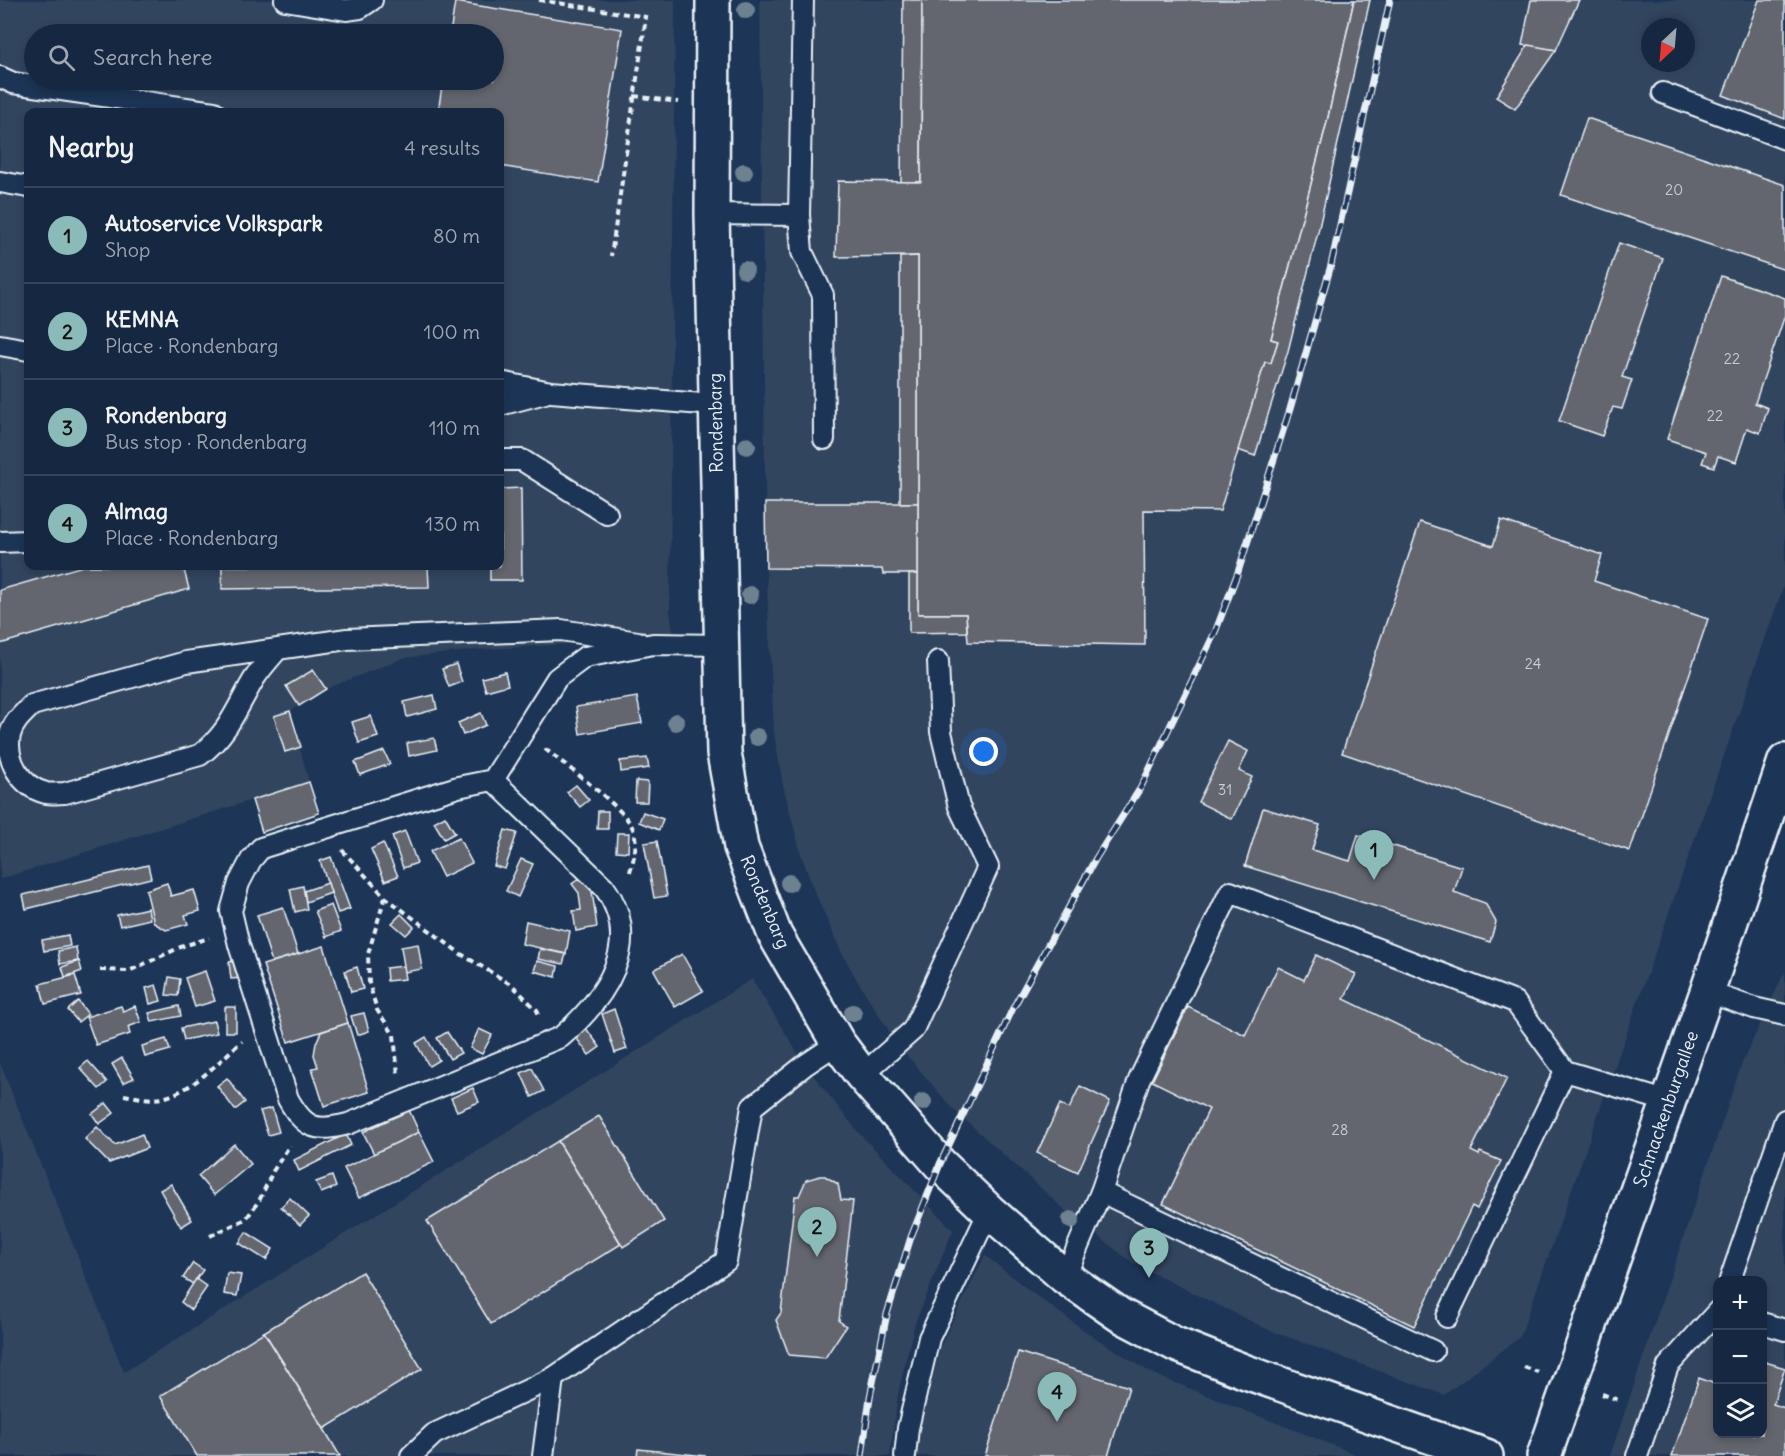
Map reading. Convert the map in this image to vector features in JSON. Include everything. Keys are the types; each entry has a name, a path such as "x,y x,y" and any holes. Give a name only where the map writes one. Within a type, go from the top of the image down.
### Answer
{"street":[{"name":"Rondenbarg","path":"713,0 712,214 724,753 741,847 775,935 838,1043 862,1075 940,1164 989,1211 1065,1277 1120,1315 1175,1344 1240,1370 1486,1456"},
{"name":"Schnackenburgallee","path":"1544,1456 1669,1102 1785,761"}],"lane":[{"path":"285,0 346,9 360,8 372,0"},
{"path":"803,0 799,215 802,252 823,295 824,440"},
{"path":"0,77 13,83 24,85"},
{"path":"62,90 186,108"},
{"path":"1663,93 1785,139"},
{"path":"0,182 24,186"},
{"path":"712,214 799,215"},
{"path":"0,345 24,349"},
{"path":"504,383 551,392 716,405"},
{"path":"504,404 551,392"},
{"path":"504,460 522,460 607,514"},
{"path":"0,542 24,541"},
{"path":"278,649 255,676 216,743 200,756 65,793 45,793 28,784 16,771 10,754 10,735 19,717 32,705 186,662 347,639 561,630 653,644 723,645"},
{"path":"492,780 603,887 614,901 620,920 621,944 614,972 600,998 582,1019 561,1037 348,1124 330,1128 313,1127 298,1116 288,1099 231,911 239,883 250,860 261,848 458,787 492,780 557,678 585,657 653,644"},
{"path":"862,1075 913,1030 988,867 958,807 941,732 938,661"},
{"path":"1065,1277 1101,1192 1139,1080 1230,892 1515,1002 1565,1071 1669,1102"},
{"path":"1707,992 1754,1008 1785,1015"},
{"path":"411,1456 434,1434 553,1378 726,1262 752,1107 805,1065 838,1043"},
{"path":"1447,1317 1565,1071"},
{"path":"1732,1276 1785,1120"},
{"path":"1101,1192 1433,1351"},
{"path":"905,1456 908,1428 929,1338 989,1211"},
{"path":"1637,1456 1668,1366 1713,1316"},
{"path":"1767,1325 1785,1330"},
{"path":"543,1456 553,1378"}],"path":[{"path":"539,0 646,17 611,255"},
{"path":"634,96 666,100"},
{"path":"523,731 612,803 633,828 635,851 630,874 614,901"},
{"path":"323,830 385,897 461,954 512,985 537,1011 548,1042"},
{"path":"385,897 368,954 369,983 377,1010 394,1035 399,1103"},
{"path":"100,970 129,971 183,946 236,931"},
{"path":"124,1095 138,1098 165,1097 203,1077 264,1023"},
{"path":"210,1236 246,1219 260,1199 273,1171 305,1122"}],"shaded area":[{"path":"0,0 675,0 670,611 675,645 567,644 403,658 326,689 290,711 309,782 0,879"},
{"path":"760,0 1785,0 1785,582 1520,1337 1444,1395 1269,1330 1134,1264 1067,1212 953,1109 898,1045 841,951 812,886 800,851 783,785 774,733 766,568"},
{"path":"1785,971 1785,1456 1610,1456 1742,1063"},
{"path":"752,979 805,1065 858,1132 953,1230 914,1326 898,1394 890,1456 0,1456 0,1063 124,1372"},
{"path":"985,1255 1088,1333 1153,1374 1360,1456 917,1456 919,1434 940,1347"}],"building":[{"path":"903,0 922,0 921,182 901,182"},
{"path":"922,0 1354,0 1327,122 1271,339 1278,341 1271,363 1265,362 1220,511 1144,510 1145,645 968,642 966,614 918,614 918,256 836,257 838,181 921,182"},
{"path":"1354,0 1370,0 1318,232 1288,351 1255,456 1238,450 1265,362 1271,363 1278,341 1271,339 1327,122"},
{"path":"1531,0 1579,0 1556,50 1522,45"},
{"path":"1759,0 1785,0 1785,119 1723,95"},
{"path":"455,2 622,29 598,182 504,167 504,108 439,108 441,90 504,90 504,24 452,24"},
{"path":"1528,45 1556,50 1515,109 1496,97"},
{"path":"1587,118 1785,185 1785,270 1561,195"},
{"path":"1619,243 1663,258 1622,377 1632,380 1622,409 1613,407 1602,436 1559,421"},
{"path":"918,256 918,503 900,503 900,257"},
{"path":"1721,276 1785,298 1785,315 1755,403 1768,408 1760,433 1747,428 1736,462 1718,456 1714,467 1702,463 1706,452 1667,439"},
{"path":"521,488 522,580 490,580 490,570 504,570 504,489"},
{"path":"765,503 918,503 918,574 883,574 882,569 766,568"},
{"path":"1501,520 1602,555 1594,581 1708,619 1630,851 1342,753 1420,522 1493,546"},
{"path":"69,570 184,570 189,589 0,644 0,590"},
{"path":"222,570 428,570 429,587 222,589"},
{"path":"909,574 918,574 918,614 966,614 967,632 909,633"},
{"path":"456,664 462,682 449,687 442,669"},
{"path":"313,670 326,689 299,706 286,686"},
{"path":"505,672 508,685 486,691 482,678"},
{"path":"434,695 437,709 407,717 404,702"},
{"path":"637,697 642,723 580,734 576,707"},
{"path":"290,711 301,747 285,752 274,716"},
{"path":"481,713 486,725 463,735 458,723"},
{"path":"371,716 378,737 359,743 352,722"},
{"path":"434,738 437,750 409,756 407,743"},
{"path":"1228,741 1248,751 1239,771 1252,777 1232,819 1198,802"},
{"path":"384,751 390,764 360,775 355,762"},
{"path":"647,758 649,768 621,772 620,761"},
{"path":"636,781 648,782 647,802 635,802"},
{"path":"309,782 319,813 262,832 252,800"},
{"path":"576,785 589,800 580,807 567,792"},
{"path":"1263,808 1320,825 1312,850 1350,861 1358,835 1462,867 1454,892 1485,903 1496,922 1490,942 1245,866"},
{"path":"598,811 608,811 608,829 597,829"},
{"path":"643,812 663,819 659,830 639,822"},
{"path":"445,816 455,833 444,839 434,822"},
{"path":"505,830 517,833 505,869 494,866"},
{"path":"405,831 417,863 403,868 392,836"},
{"path":"617,833 629,833 628,852 616,851"},
{"path":"459,838 472,863 443,877 430,851"},
{"path":"657,841 667,896 654,898 644,843"},
{"path":"383,843 398,876 385,881 371,849"},
{"path":"331,857 350,909 338,913 320,861"},
{"path":"521,859 533,864 518,897 506,891"},
{"path":"148,865 151,878 26,909 23,895"},
{"path":"581,877 592,891 597,927 576,931 573,911 581,910 579,893 572,884"},
{"path":"167,883 171,896 194,890 200,911 185,915 188,924 166,930 154,923 146,890"},
{"path":"328,883 331,893 306,902 304,891"},
{"path":"303,886 307,909 295,912 290,889"},
{"path":"331,905 341,931 326,937 315,911"},
{"path":"283,907 298,954 272,962 257,915"},
{"path":"148,908 150,919 120,926 117,915"},
{"path":"401,914 414,927 406,935 392,923"},
{"path":"526,921 570,931 566,954 522,944"},
{"path":"68,935 70,946 44,951 42,940"},
{"path":"418,944 422,969 405,972 401,947"},
{"path":"324,946 348,1023 288,1042 263,965"},
{"path":"76,947 78,961 60,964 58,951"},
{"path":"540,949 566,954 563,964 538,959"},
{"path":"682,954 703,991 675,1007 654,970"},
{"path":"1316,955 1356,974 1344,999 1507,1078 1471,1151 1479,1155 1480,1152 1501,1161 1477,1209 1472,1206 1414,1326 1163,1204 1209,1109 1152,1081 1188,1007 1245,1035 1278,967 1304,980"},
{"path":"79,961 82,971 65,977 62,967"},
{"path":"238,961 242,978 231,979 229,962"},
{"path":"537,961 558,966 556,977 534,971"},
{"path":"403,966 405,979 387,981 386,968"},
{"path":"357,967 363,989 351,992 345,971"},
{"path":"205,971 215,1001 195,1007 185,978"},
{"path":"75,975 81,995 45,1004 40,984"},
{"path":"169,977 180,979 178,996 166,995"},
{"path":"156,985 161,1001 150,1004 146,988"},
{"path":"78,1001 88,1014 78,1022 68,1010"},
{"path":"121,1006 123,1011 135,1006 141,1022 128,1027 130,1034 96,1045 86,1017"},
{"path":"179,1006 181,1016 152,1022 149,1013"},
{"path":"225,1007 236,1007 236,1032 225,1032"},
{"path":"614,1009 627,1049 615,1053 602,1014"},
{"path":"364,1013 369,1031 357,1035 351,1016"},
{"path":"214,1021 217,1033 184,1040 181,1028"},
{"path":"348,1023 369,1092 324,1106 312,1068 318,1067 314,1055 316,1043 321,1032"},
{"path":"585,1027 600,1047 589,1055 574,1035"},
{"path":"479,1029 492,1035 482,1054 470,1048"},
{"path":"447,1032 461,1053 450,1059 437,1038"},
{"path":"426,1037 439,1060 429,1066 416,1043"},
{"path":"166,1039 170,1050 145,1057 142,1046"},
{"path":"122,1058 134,1078 123,1083 112,1064"},
{"path":"88,1061 107,1082 99,1089 80,1068"},
{"path":"532,1068 544,1091 532,1097 521,1073"},
{"path":"227,1078 245,1102 235,1110 217,1086"},
{"path":"1080,1086 1110,1101 1078,1172 1037,1153 1060,1104 1069,1109"},
{"path":"473,1088 479,1102 457,1111 451,1098"},
{"path":"106,1103 114,1113 99,1124 92,1114"},
{"path":"272,1108 279,1132 268,1135 260,1111"},
{"path":"409,1110 419,1132 374,1154 363,1132"},
{"path":"599,1116 664,1221 623,1247 558,1141"},
{"path":"97,1127 115,1145 142,1134 147,1148 109,1163 85,1139"},
{"path":"419,1132 434,1162 359,1198 344,1168"},
{"path":"346,1134 351,1145 299,1171 294,1160"},
{"path":"558,1141 621,1244 491,1324 427,1221"},
{"path":"234,1144 251,1164 214,1195 198,1176"},
{"path":"332,1176 336,1187 321,1193 316,1182"},
{"path":"825,1176 838,1184 841,1200 853,1201 839,1321 846,1326 825,1358 789,1355 776,1320 781,1313 795,1196 799,1196 806,1180"},
{"path":"171,1184 192,1220 181,1227 160,1190"},
{"path":"290,1198 309,1216 300,1225 281,1207"},
{"path":"246,1232 273,1249 266,1260 239,1243"},
{"path":"193,1263 203,1270 193,1284 183,1278"},
{"path":"362,1272 422,1369 324,1429 264,1332"},
{"path":"227,1273 241,1275 237,1296 224,1294"},
{"path":"196,1279 207,1287 191,1310 181,1302"},
{"path":"264,1332 340,1456 197,1456 160,1396"},
{"path":"1018,1352 1129,1387 1108,1456 985,1456"},
{"path":"1767,1363 1785,1368 1773,1404 1785,1408 1785,1456 1672,1456 1699,1378 1713,1383 1713,1438 1767,1438"},
{"path":"638,1449 706,1456 637,1456"}],"railway":[{"path":"862,1456 870,1397 887,1314 911,1237 940,1164 1013,1008 1096,858 1141,787 1216,630 1238,572 1290,409 1331,265 1390,0"}],"place":[{"name":"Autoservice Volkspark","path":"1374,880"},
{"name":"KEMNA","path":"817,1257"},
{"name":"Rondenbarg","path":"1149,1278"},
{"name":"Almag","path":"1057,1422"}]}
